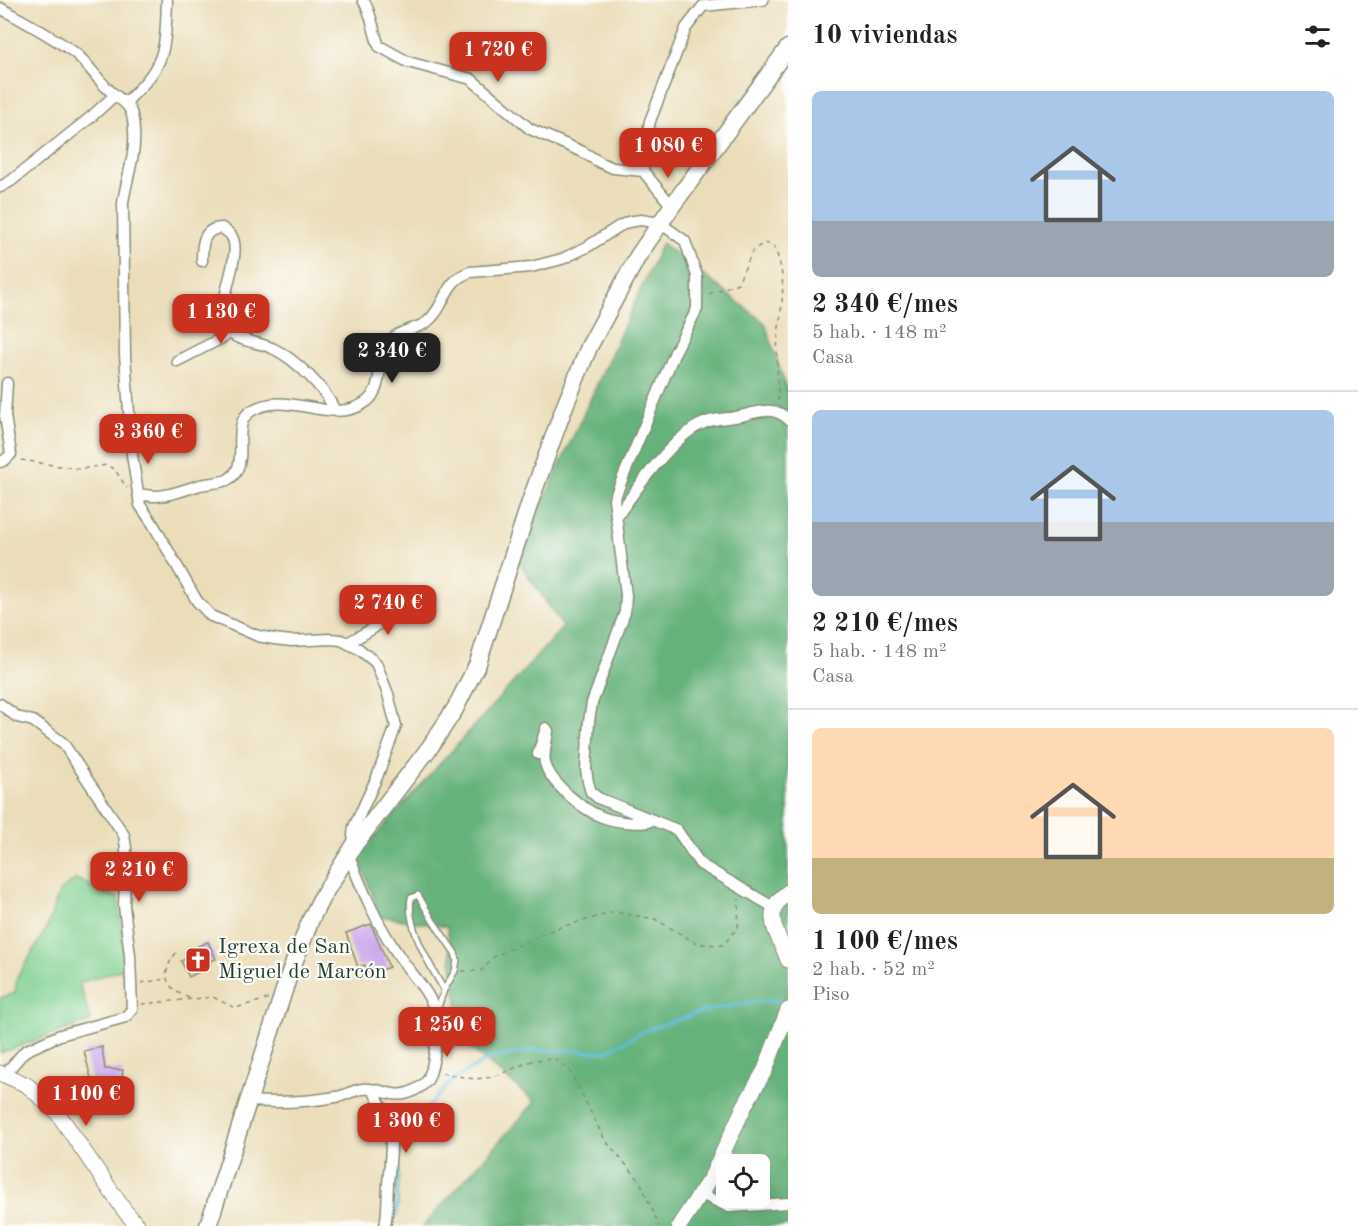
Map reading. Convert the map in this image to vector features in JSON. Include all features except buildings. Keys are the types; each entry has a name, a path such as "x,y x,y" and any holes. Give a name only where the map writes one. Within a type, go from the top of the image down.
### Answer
{"main road":[{"path":"208,1226 303,939 322,897 352,849 430,747 455,709 478,663 531,499 589,347 638,256 788,48"}],"street":[{"path":"126,102 156,69 163,55 167,0"},
{"path":"363,0 371,13 372,29 379,46 408,62 471,79 530,129 583,152 601,163 613,168 643,171"},
{"path":"672,206 643,171 650,121 686,28 701,3 763,0"},
{"path":"0,8 76,54 115,95 126,102 131,111 134,155 123,203 125,355 132,455 139,500 196,601 211,616 258,636 291,641 330,639 348,643 370,656 376,663 388,694 396,726 378,777 354,827 352,849 362,889 381,929 426,992 436,1012 432,1071 426,1082 416,1090 402,1095 362,1089 336,1098 288,1102 249,1101"},
{"path":"0,187 11,181 91,117 115,95"},
{"path":"139,500 228,480 237,470 240,459 242,421 252,410 278,404 302,405 335,411 367,402 377,388 381,358 387,345 401,331 427,321 434,314 449,287 462,275 471,272 531,267 562,259 628,222 641,220 660,223 685,241 697,276 697,309 675,352 614,499 626,612 592,703 586,769 588,782 591,792 598,798 677,830 700,864 773,907"},
{"path":"202,261 202,245 206,234 216,228 222,228 232,237 235,251 224,310 224,326 235,337 273,348 289,357 330,400 335,411"},
{"path":"177,361 229,333"},
{"path":"4,460 11,450 5,416 7,383"},
{"path":"616,518 649,474 680,439 697,426 716,419 738,417 766,409 777,412 788,419"},
{"path":"348,643 380,624 388,615 391,602"},
{"path":"0,704 17,717 33,721 63,743 124,835 126,848 124,906 132,1005 126,1017 60,1035 26,1051 2,1074 27,1085 57,1112 124,1210 138,1226"},
{"path":"538,754 546,728 548,731 545,763 550,776 559,786 581,804 604,818 628,822 652,821"},
{"path":"788,892 779,898 773,907 773,924 788,960"},
{"path":"679,1226 712,1176 783,1039 788,1010"},
{"path":"373,1090 385,1112 392,1137 385,1226"},
{"path":"701,1194 729,1207 788,1203"}],"lane":[{"path":"436,1012 444,990 457,966 455,952 432,921 418,895 415,895 411,898 410,905 417,936 444,990"}],"path":[{"path":"697,298 738,282 753,250 764,243 773,245 781,258 786,290 778,337 777,412"},
{"path":"4,460 79,469 107,465 115,470 139,500"},
{"path":"455,971 481,971 495,956 554,929 614,912 655,919 698,944 723,945 738,927 739,886"},
{"path":"176,953 167,968 167,979 174,990 193,999"},
{"path":"131,985 167,979"},
{"path":"132,1005 213,997 235,1008 259,1001"},
{"path":"432,1071 474,1079 493,1077 534,1060 555,1059 570,1071 605,1140 640,1181 659,1226"}],"green space":[{"path":"662,243 765,323 788,393 788,1226 423,1226 535,1102 462,1041 447,927 380,916 358,855 563,627 517,559"},
{"path":"76,879 118,898 126,968 79,983 91,1021 0,1053 0,998 15,993 17,978 48,926 59,892"}],"waterway":[{"path":"390,1226 397,1213 399,1145 406,1130 453,1080 488,1059 533,1050 605,1052 646,1030 701,1012 757,1001 781,1001"}],"place":[{"name":"Igrexa de San Miguel de Marcón","path":"198,960"}]}
